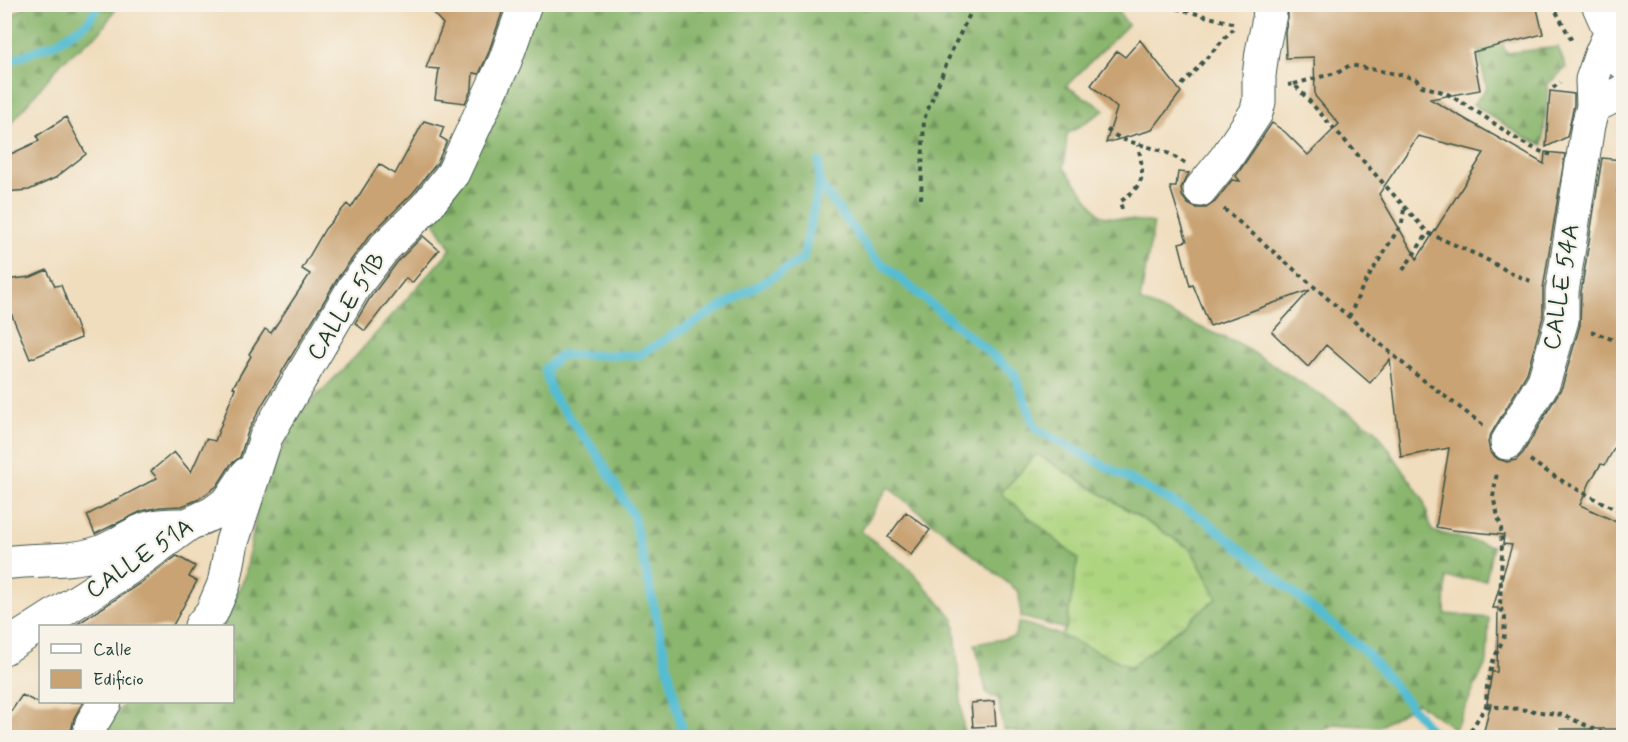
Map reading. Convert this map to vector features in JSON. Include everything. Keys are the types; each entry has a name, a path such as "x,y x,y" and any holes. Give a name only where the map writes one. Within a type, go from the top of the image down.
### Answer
{"street":[{"name":"CALLE 51B","path":"202,625 212,612 224,584 232,542 266,437 354,287 385,247 426,207 453,173 505,61 525,4"},
{"path":"1200,190 1256,113 1259,102 1262,52 1270,14 1268,4"},
{"name":"CALLE 54A","path":"1507,443 1544,381 1562,320 1562,292 1588,125 1593,107 1592,80 1611,34"},
{"path":"1593,107 1623,91"},
{"name":"CALLE 51A","path":"40,625 129,568 189,524 213,513 229,501 260,455"},
{"path":"4,563 99,553 143,530 159,526 189,524"},
{"name":"CALLE 51A","path":"4,648 39,626"},
{"path":"88,738 92,723 104,703"}],"path":[{"path":"921,199 924,119 952,50 975,4"},
{"path":"1159,4 1238,24 1182,85"},
{"path":"1260,85 1294,84 1339,72 1350,65 1406,76 1417,80 1422,86 1446,93 1521,142 1544,153 1583,162"},
{"path":"1294,84 1428,233 1482,257 1513,274 1562,292"},
{"path":"1107,130 1120,139 1166,152 1186,164 1221,163"},
{"path":"1122,209 1120,202 1136,191 1143,173 1138,145"},
{"path":"1200,190 1414,373 1546,472 1623,513"},
{"path":"1349,318 1363,286 1402,223 1404,209"},
{"path":"1403,270 1428,233"},
{"path":"1466,738 1486,706 1487,686 1493,661 1504,637 1505,618 1500,606 1502,551 1500,528 1493,497 1498,464 1507,443"},
{"path":"1486,706 1563,715 1614,738"}],"green space":[{"path":"28,5 118,5 101,31 61,63 5,131 5,19"},
{"path":"536,5 1114,5 1128,25 1066,86 1105,110 1067,134 1064,168 1101,216 1154,223 1140,301 1241,345 1375,429 1423,499 1432,531 1493,546 1486,580 1446,578 1445,614 1489,618 1487,661 1455,729 1417,703 1379,727 1334,724 1311,737 1025,738 1025,733 1003,729 998,698 987,695 975,644 1014,637 1019,622 1060,635 1131,667 1217,598 1191,549 1037,454 1001,493 1078,559 1066,629 1021,617 1019,592 888,487 861,531 909,568 954,619 964,737 106,738 110,719 125,703 234,703 234,625 220,625 245,577 259,500 297,416 356,356 451,249 431,217"},
{"path":"1498,33 1506,53 1558,47 1566,68 1548,84 1543,145 1522,136 1473,104 1487,88 1475,39"},
{"path":"1037,454 1191,549 1217,598 1131,667 1060,635 1066,629 1001,493"},
{"path":"1570,682 1587,684 1596,737 1568,738"}],"building":[{"path":"425,4 505,4 479,74 473,73 472,88 465,103 435,99 439,69 426,68 443,24"},
{"path":"1287,4 1441,4 1442,8 1456,4 1536,4 1543,34 1473,52 1480,90 1430,99 1544,164 1545,152 1565,154 1543,289 1543,317 1527,373 1488,442 1490,452 1498,459 1507,462 1516,460 1523,453 1562,387 1580,325 1581,293 1602,158 1622,160 1617,192 1623,193 1623,432 1605,465 1601,464 1591,480 1580,505 1623,525 1623,727 1619,729 1560,729 1560,738 1482,738 1491,704 1487,703 1492,672 1497,672 1498,608 1493,608 1512,545 1503,544 1504,535 1436,527 1449,448 1401,457 1390,359 1370,383 1326,345 1308,367 1272,332 1310,290 1210,326 1193,285 1190,286 1179,243 1187,241 1170,187 1176,187 1178,172 1189,173 1181,188 1182,196 1188,204 1196,208 1206,208 1215,202 1232,180 1240,181 1236,176 1272,123 1285,132 1308,155 1339,124 1315,96 1314,57 1286,58 1285,33 1288,17","holes":["1418,136 1484,153 1417,259 1379,194"]},
{"path":"1140,40 1181,92 1152,130 1106,143 1117,108 1091,85 1117,51 1125,57"},
{"path":"1550,91 1574,94 1574,105 1567,137 1546,147"},
{"path":"66,117 86,154 55,178 29,190 4,192 4,157 39,141 37,136"},
{"path":"424,121 444,127 440,137 447,141 437,163 412,194 370,235 339,276 262,405 248,431 240,457 231,464 217,486 197,500 182,506 142,511 95,534 87,515 157,478 151,471 174,452 191,472 206,439 215,441 235,388 233,387 251,356 249,354 265,329 271,333 310,274 302,269 325,229 347,204 351,208 379,164 395,174"},
{"path":"423,236 439,250 412,283 406,278 365,331 355,323 370,298 399,260"},
{"path":"47,270 55,286 61,285 81,338 30,359 11,313 4,314 4,280 31,277"},
{"path":"906,512 930,530 911,555 888,537"},
{"path":"177,556 195,566 189,577 197,581 173,625 76,625"},
{"path":"22,695 39,703 82,703 74,718 70,738 4,738 4,722"},
{"path":"994,701 996,726 973,727 971,703"}],"waterway":[{"path":"4,63 58,42 88,22 99,4"},
{"path":"684,738 633,515 597,454 552,395 545,369 561,355 639,355 803,259 819,183 819,162"},
{"path":"819,183 874,257 1014,373 1036,429 1204,519 1367,653 1437,738"}]}
